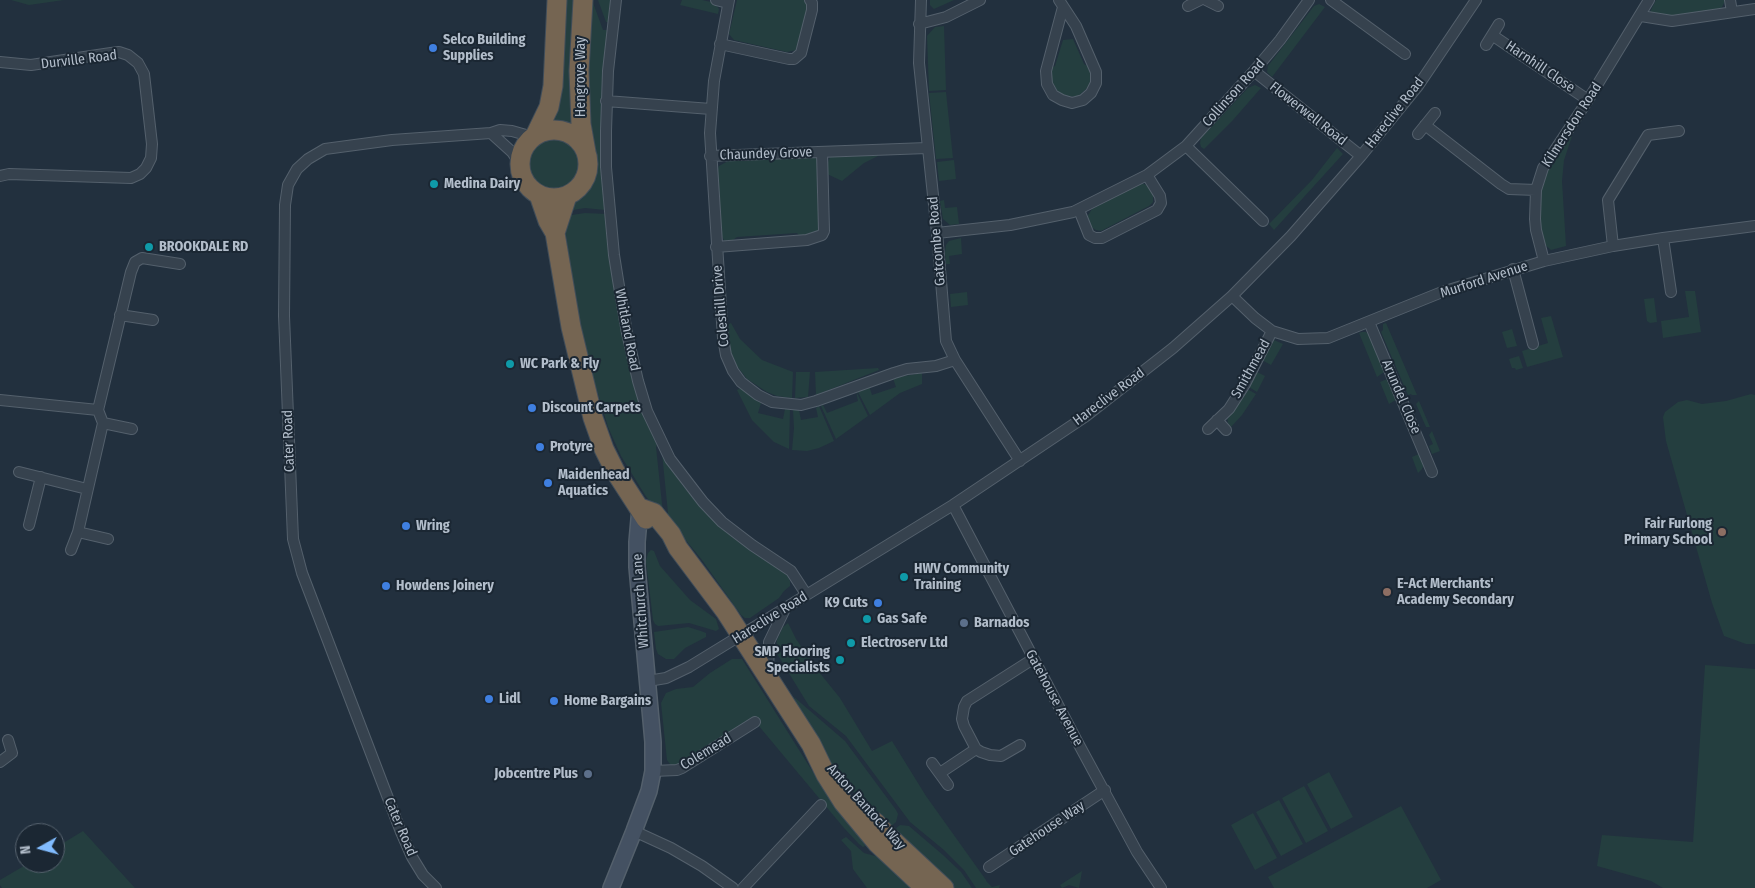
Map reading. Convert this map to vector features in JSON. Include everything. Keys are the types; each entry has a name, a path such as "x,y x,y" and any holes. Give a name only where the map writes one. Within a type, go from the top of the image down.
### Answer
{"highway":[{"name":"Hengrove Way","path":"534,137 549,107 553,86 557,0"},
{"name":"Hengrove Way","path":"583,0 579,71 582,124 586,153"},
{"path":"552,130 563,131 573,136 583,146 586,153 588,170 584,181 577,190 567,196 548,198 539,195 526,184 520,164 522,153 534,137 552,130"},
{"path":"539,195 548,221 556,233 571,326 592,418 615,471 640,508"},
{"path":"556,233 567,196"},
{"name":"Anton Bantock Way","path":"640,508 648,523 663,540 678,548 726,612 811,744 854,798 886,834 944,888"},
{"name":"Anton Bantock Way","path":"811,744 826,775 843,802 883,849 925,888"}],"street":[{"name":"Whitland Road","path":"616,0 606,101 606,168 614,254 627,333 647,411 670,459 703,502 722,522 791,571 806,594"},
{"path":"716,0 729,1"},
{"path":"720,44 789,60 794,59 801,53 812,10 810,0"},
{"name":"Gatcombe Road","path":"921,0 919,63 946,341 954,360 1020,461"},
{"path":"919,24 946,17 980,0"},
{"path":"1188,6 1200,0"},
{"path":"1206,0 1218,6"},
{"name":"Collinson Road","path":"937,233 1010,225 1079,210 1148,175 1186,146 1254,71 1280,40 1309,0"},
{"path":"1331,0 1405,54"},
{"name":"Hareclive Road","path":"648,681 666,678 679,672 742,636 786,606 953,504 1086,416 1173,348 1232,296 1291,236 1361,156 1418,86 1476,0"},
{"name":"Kilmersdon Road","path":"1544,261 1536,230 1536,190 1543,168 1641,16 1649,0"},
{"path":"1730,0 1732,12"},
{"name":"Coleshill Drive","path":"729,1 720,44 711,109 710,156 723,338 726,356 733,371 741,382 758,395 772,402 801,405 906,369 936,366 954,360"},
{"path":"1061,3 1076,26 1096,72 1096,83 1091,93 1083,100 1072,103 1053,95 1047,84 1046,71 1061,3"},
{"path":"1641,16 1672,21 1755,9"},
{"path":"1486,45 1499,24"},
{"name":"Harnhill Close","path":"1492,35 1588,100"},
{"name":"Durville Road","path":"0,62 31,66 119,52 128,55 138,64 144,74 152,144 151,158 146,168 140,174 131,178 9,174 0,176"},
{"name":"Flowerwell Road","path":"1254,71 1361,156"},
{"path":"606,101 711,109"},
{"path":"1418,134 1435,113"},
{"path":"1425,125 1508,189 1536,190"},
{"name":"Cater Road","path":"436,888 422,874 401,832 302,573 293,539 284,316 285,205 288,185 297,169 308,159 325,149 392,140 492,134 500,130 534,137"},
{"path":"1613,246 1608,200 1648,135 1679,131"},
{"path":"492,134 512,152 520,164"},
{"path":"1186,146 1263,221"},
{"name":"Chaundey Grove","path":"710,156 927,148"},
{"name":"Chaundey Grove","path":"716,247 807,240 822,235 824,231 822,152"},
{"path":"1079,210 1089,235 1095,238 1102,238 1157,210 1161,203 1160,196 1148,175"},
{"name":"Murford Avenue","path":"1232,296 1272,331 1293,338 1328,338 1442,292 1513,269 1613,246 1755,226"},
{"path":"1663,238 1671,292"},
{"path":"71,550 78,532 103,423 98,410 131,272 135,262 142,258 180,264"},
{"path":"1513,269 1533,344"},
{"path":"120,315 153,320"},
{"name":"Arundel Close","path":"1369,322 1432,472"},
{"name":"Smithmead","path":"1208,429 1229,409 1245,384 1272,331"},
{"path":"0,400 98,410"},
{"path":"1218,420 1226,430"},
{"path":"103,423 132,429"},
{"path":"19,472 87,488"},
{"path":"29,525 41,477"},
{"name":"Gatehouse Avenue","path":"953,504 1033,659 1137,852 1161,888"},
{"name":"Whitchurch Lane","path":"611,888 649,791 653,771 653,742 637,567 640,508"},
{"path":"78,532 108,539"},
{"path":"768,676 770,642 786,606"},
{"path":"1020,745 1001,756 990,755 976,749 962,719 967,701 1033,659"},
{"name":"Colemead","path":"653,771 682,768 755,722"},
{"path":"0,762 12,753 8,740"},
{"path":"940,773 976,749"},
{"path":"932,763 948,785"},
{"name":"Gatehouse Way","path":"989,867 1104,790"},
{"path":"743,888 821,805"},
{"path":"634,831 672,848 733,888"}],"green space":[{"path":"11,0 64,0 29,5"},
{"path":"562,0 576,0 576,130 560,126 543,125"},
{"path":"592,0 603,30 608,30 605,210 585,208 567,211 570,203 592,186 598,168 592,135 589,95 589,29"},
{"path":"598,0 612,0 609,22 606,22"},
{"path":"682,0 711,2 719,9 718,14 680,5"},
{"path":"737,0 805,0 808,4 797,50 787,52 734,40 729,34"},
{"path":"930,0 954,0 934,9 930,5"},
{"path":"1656,0 1725,1 1721,9 1674,16 1649,14"},
{"path":"1319,4 1325,7 1272,77 1267,72 1268,66 1314,6"},
{"path":"944,26 946,90 929,91 927,36 935,27"},
{"path":"1073,39 1084,64 1089,67 1092,75 1089,86 1078,96 1065,97 1060,95 1051,85 1050,69 1055,66 1063,40"},
{"path":"1255,85 1261,88 1204,149 1201,147 1201,138 1248,88"},
{"path":"946,92 953,158 936,159 929,93"},
{"path":"1571,132 1573,133 1564,160 1562,181 1566,246 1551,250 1543,243 1540,229 1539,199 1549,167"},
{"path":"549,137 559,137 569,141 577,149 581,164 577,179 569,187 559,191 549,191 539,187 531,179 527,169 527,159 531,149 539,141"},
{"path":"1337,148 1343,154 1274,230 1269,224 1312,180"},
{"path":"878,153 878,156 864,163 842,181 827,174 827,164 830,157"},
{"path":"811,157 817,159 820,169 817,171 818,208 820,211 821,227 817,234 801,238 797,233 737,237 729,243 724,240 721,235 716,173 719,166 730,160"},
{"path":"954,160 956,179 939,181 937,162"},
{"path":"1141,183 1149,186 1153,194 1153,202 1149,206 1101,231 1091,227 1087,217 1092,209"},
{"path":"944,200 945,208 957,207 959,224 950,225 943,219 940,201"},
{"path":"585,213 606,214 609,255 626,354 646,420 657,445 663,513 660,515 621,456 608,427 587,357 574,293 565,228 565,216"},
{"path":"961,238 962,254 949,256 950,264 946,264 946,245 949,241"},
{"path":"1685,291 1695,291 1701,332 1663,338 1661,321 1689,317"},
{"path":"967,292 968,305 951,307 950,294"},
{"path":"1654,298 1657,322 1650,323 1647,321 1644,299"},
{"path":"1551,316 1563,357 1527,367 1522,351 1548,343 1541,318"},
{"path":"731,323 740,339 762,360 793,372 792,398 777,396 767,392 747,379 737,366 731,352 727,325"},
{"path":"1386,323 1417,395 1408,395 1381,332 1383,324"},
{"path":"1512,329 1517,346 1507,348 1502,332"},
{"path":"1366,332 1370,336 1387,370 1377,377 1359,333"},
{"path":"1274,340 1283,344 1271,365 1262,360"},
{"path":"1519,356 1523,368 1516,370 1512,368 1509,359"},
{"path":"878,368 879,370 816,395 815,372"},
{"path":"796,372 810,372 808,397 795,398"},
{"path":"1257,372 1265,376 1257,392 1249,387"},
{"path":"922,373 922,384 900,393 870,415 858,390 869,386 872,395 896,387 893,378"},
{"path":"1387,379 1391,380 1399,398 1389,404 1380,382"},
{"path":"741,388 761,403 758,413 783,419 785,409 790,409 789,449 774,442 752,420 737,390"},
{"path":"1247,389 1256,394 1242,415 1231,427 1227,416"},
{"path":"856,391 868,416 836,439 821,406 823,405 827,413 858,401"},
{"name":"Fair Furlong Primary School","path":"1751,394 1755,395 1755,644 1746,644 1724,636 1712,603 1666,441 1663,417 1665,412 1678,402 1687,400 1702,404 1726,401"},
{"path":"1419,401 1430,427 1426,427 1416,404"},
{"path":"819,406 834,441 807,451 792,450 793,410 799,410 801,420 818,417 816,408"},
{"path":"1432,431 1440,451 1432,454 1429,446 1433,444 1429,435"},
{"path":"662,453 683,486 718,525 787,575 790,586 779,598 750,618 745,618 741,615 702,560 666,516 668,513"},
{"path":"1421,453 1425,462 1418,473 1412,457"},
{"path":"651,550 654,551 660,566 690,600 716,619 719,629 716,631 689,623 658,626 655,624 646,561"},
{"path":"788,623 796,639 840,698 872,751 892,741 926,796 986,881 992,887 1000,885 999,888 976,888 964,870 944,850 910,822 846,736 809,706 776,652 777,640 783,627"},
{"path":"688,627 706,633 706,637 685,648 674,659 666,659 658,654 654,632"},
{"path":"732,659 742,659 831,801 864,842 865,846 863,847 859,844 844,828 753,719 673,768 667,760 661,703 666,693 676,689 693,687"},
{"path":"1705,665 1755,669 1755,888 1663,888 1651,881 1597,866 1602,835 1693,842"},
{"path":"794,697 845,741 896,810 898,814 896,822 887,830 862,803 829,760 803,720"},
{"path":"1329,772 1353,817 1331,829 1307,784"},
{"path":"1304,786 1328,831 1306,843 1282,798"},
{"path":"1279,800 1303,844 1281,856 1256,812"},
{"path":"1401,806 1441,880 1427,888 1274,888 1268,877"},
{"path":"1253,813 1277,858 1255,870 1231,825"},
{"path":"900,825 909,826 943,855 961,872 972,888 949,888 890,833"},
{"path":"83,831 135,888 2,888 0,880 15,871 15,873 65,873 65,842"},
{"path":"846,837 864,853 880,858 911,888 867,888 853,869 851,851 841,840"},
{"path":"1082,871 1079,888 1069,885 1062,888 1060,885"}],"place":[{"name":"Selco Building Supplies","path":"433,48"},
{"name":"Medina Dairy","path":"434,184"},
{"name":"BROOKDALE RD","path":"149,247"},
{"name":"WC Park & Fly","path":"510,364"},
{"name":"Discount Carpets","path":"532,408"},
{"name":"Protyre","path":"540,447"},
{"name":"Maidenhead Aquatics","path":"548,483"},
{"name":"Wring","path":"406,526"},
{"name":"Fair Furlong Primary School","path":"1722,532"},
{"name":"HWV Community Training","path":"904,577"},
{"name":"Howdens Joinery","path":"386,586"},
{"name":"E-Act Merchants' Academy Secondary","path":"1387,592"},
{"name":"K9 Cuts","path":"878,603"},
{"name":"Gas Safe","path":"867,619"},
{"name":"Barnados","path":"964,623"},
{"name":"Electroserv Ltd","path":"851,643"},
{"name":"SMP Flooring Specialists","path":"840,660"},
{"name":"Lidl","path":"489,699"},
{"name":"Home Bargains","path":"554,701"},
{"name":"Jobcentre Plus","path":"588,774"}]}
